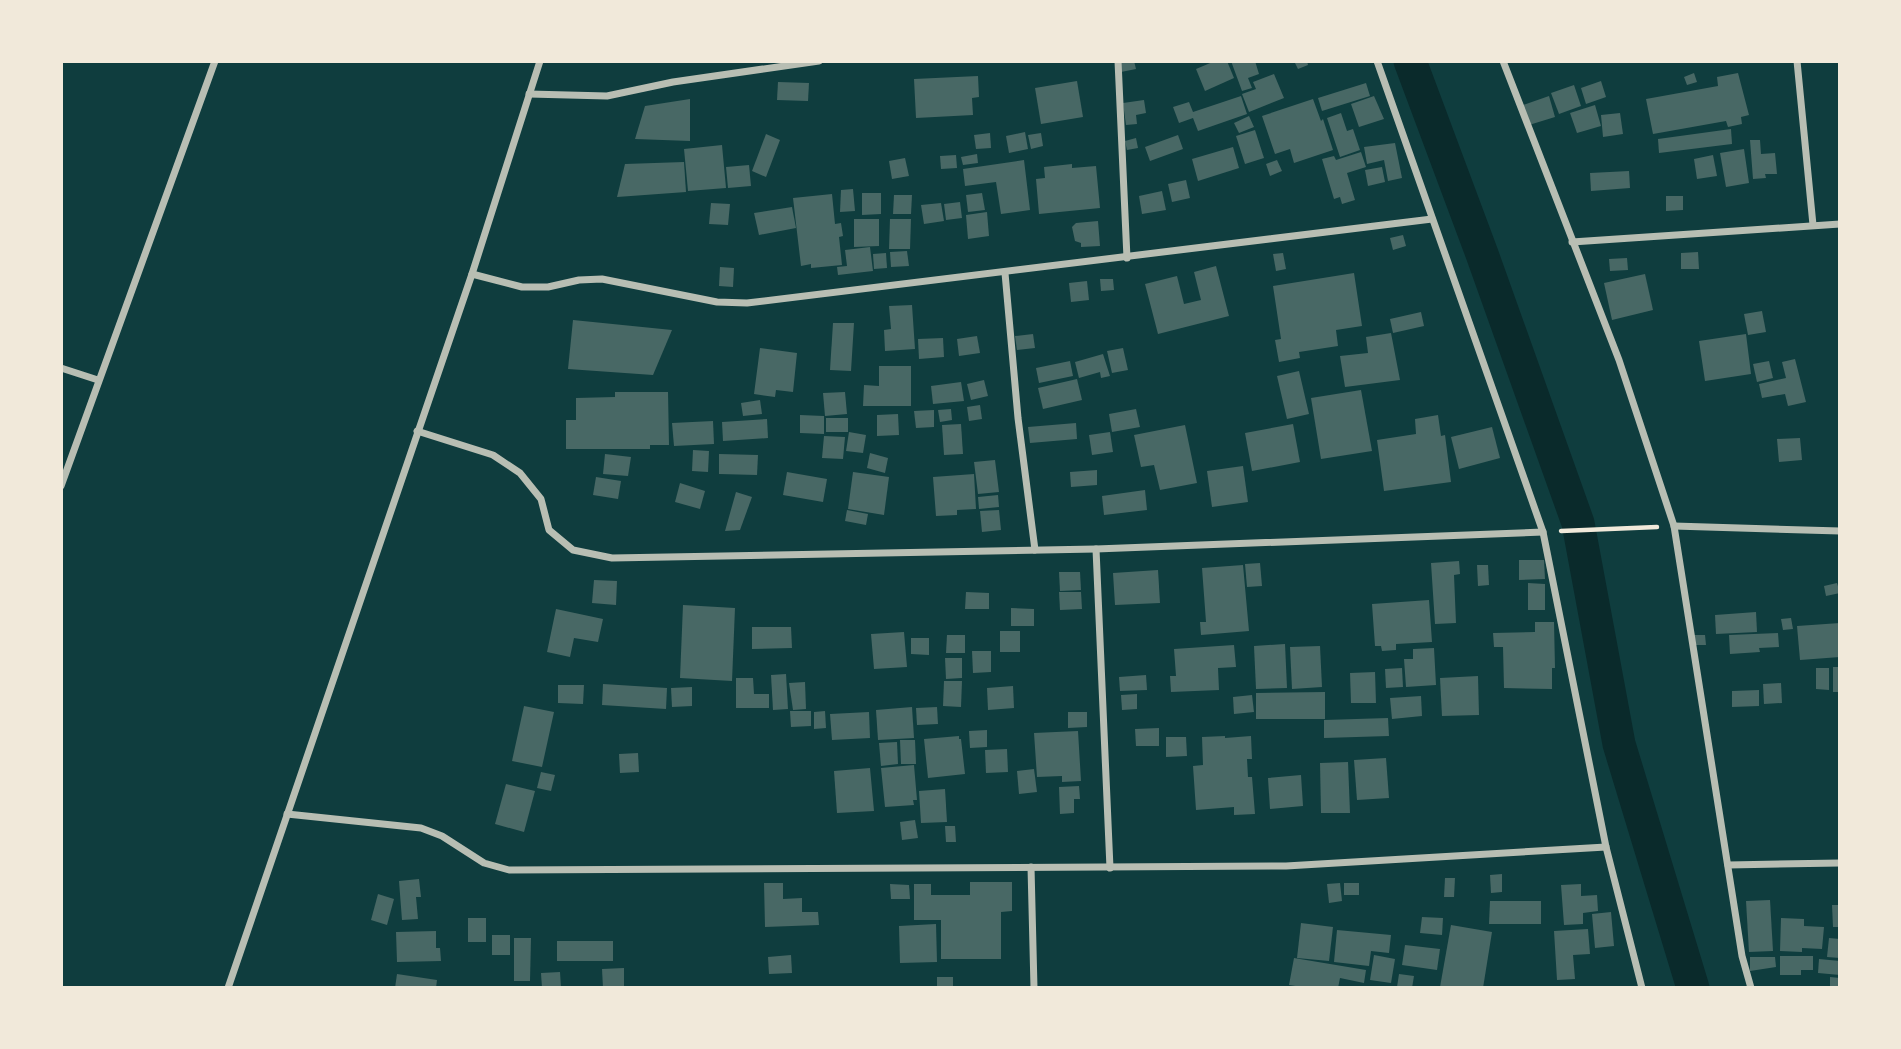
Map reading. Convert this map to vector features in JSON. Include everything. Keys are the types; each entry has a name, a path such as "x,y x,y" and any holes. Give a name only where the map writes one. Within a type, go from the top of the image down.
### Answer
{"street":[{"path":"61,486 215,61"},
{"path":"228,988 472,274 540,61"},
{"path":"529,94 607,96 673,82 819,61"},
{"path":"1118,61 1127,258"},
{"path":"1377,61 1543,532 1606,848 1642,988"},
{"path":"1503,61 1619,360 1674,526 1742,956 1751,988"},
{"path":"1797,61 1813,225"},
{"path":"472,274 522,286 548,287 579,280 602,279 632,283 673,295 717,302 747,303 1433,219"},
{"path":"1572,242 1840,224"},
{"path":"1005,273 1018,418 1035,550"},
{"path":"61,368 98,380"},
{"path":"417,432 494,455 520,473 541,499 549,530 573,550 612,558 1096,549 1543,532"},
{"path":"1674,526 1840,531"},
{"path":"1096,549 1110,868"},
{"path":"287,814 421,828 442,836 484,863 509,870 1286,866 1606,848"},
{"path":"1728,865 1840,863"},
{"path":"1031,867 1034,988"}],"path":[{"path":"1559,531 1647,527"}],"building":[{"path":"1119,61 1134,61 1136,69 1121,72"},
{"path":"1215,61 1227,61 1234,78 1205,91 1196,69"},
{"path":"1231,61 1255,61 1259,74 1248,78 1252,88 1242,91"},
{"path":"1294,61 1307,61 1308,65 1298,69"},
{"path":"1694,73 1697,82 1687,85 1684,77"},
{"path":"1738,73 1749,115 1741,117 1742,124 1728,127 1726,121 1653,134 1646,99 1718,86 1717,77"},
{"path":"1274,74 1284,98 1249,112 1242,94 1256,89 1253,82"},
{"path":"978,76 979,97 972,98 973,115 916,118 914,79"},
{"path":"1077,81 1083,117 1041,124 1035,88"},
{"path":"1601,81 1606,97 1586,104 1581,88"},
{"path":"778,82 809,83 808,101 777,100"},
{"path":"1366,83 1370,96 1322,111 1318,98"},
{"path":"1574,85 1581,106 1559,114 1551,93"},
{"path":"1241,96 1247,114 1198,131 1193,118 1179,123 1173,107 1189,102 1193,112"},
{"path":"1374,96 1384,119 1359,127 1351,104"},
{"path":"1549,96 1555,117 1529,125 1523,105"},
{"path":"690,99 690,141 635,139 645,106"},
{"path":"1313,99 1333,150 1294,163 1290,149 1275,154 1262,116"},
{"path":"1144,100 1146,113 1136,115 1137,124 1126,125 1123,103"},
{"path":"1595,105 1601,126 1577,133 1570,113"},
{"path":"1341,113 1347,131 1353,129 1360,150 1340,157 1327,118"},
{"path":"1620,113 1623,134 1603,137 1601,115"},
{"path":"1249,116 1254,127 1239,133 1234,123"},
{"path":"1731,129 1732,144 1659,153 1658,139"},
{"path":"1255,130 1264,158 1245,164 1236,136"},
{"path":"1025,132 1028,149 1009,153 1006,136"},
{"path":"990,133 991,148 976,149 974,135"},
{"path":"1041,133 1043,146 1031,149 1028,135"},
{"path":"766,134 780,140 766,177 752,171"},
{"path":"1178,135 1183,149 1150,161 1145,147"},
{"path":"1136,138 1138,148 1127,150 1125,141"},
{"path":"1750,140 1760,140 1761,154 1775,153 1777,174 1765,174 1766,178 1753,179"},
{"path":"1395,143 1402,178 1388,181 1384,160 1367,164 1364,147"},
{"path":"722,145 726,188 688,191 684,149"},
{"path":"1233,147 1239,168 1198,181 1192,159"},
{"path":"1744,149 1749,183 1726,187 1720,153"},
{"path":"1361,152 1366,167 1347,173 1355,200 1342,204 1340,197 1334,199 1322,159 1334,156 1336,160"},
{"path":"977,154 978,163 963,165 961,157"},
{"path":"956,155 957,168 941,169 940,156"},
{"path":"1713,155 1717,176 1697,179 1694,159"},
{"path":"905,158 909,176 892,179 889,161"},
{"path":"1024,160 1030,210 1001,214 996,182 965,186 963,169"},
{"path":"1277,160 1282,171 1270,176 1266,164"},
{"path":"684,162 686,192 617,197 625,164"},
{"path":"1072,164 1072,168 1096,166 1100,208 1039,214 1036,179 1045,178 1044,167"},
{"path":"749,165 751,186 728,188 726,167"},
{"path":"1382,167 1385,182 1368,186 1365,170"},
{"path":"1629,171 1630,188 1591,191 1590,173"},
{"path":"1186,180 1190,198 1172,202 1168,184"},
{"path":"853,189 855,211 840,212 841,190"},
{"path":"1162,191 1166,210 1142,214 1139,196"},
{"path":"862,193 881,193 881,214 862,215"},
{"path":"982,193 985,210 968,212 966,195"},
{"path":"832,194 835,224 841,223 843,236 839,237 842,265 811,268 811,264 801,266 793,198"},
{"path":"894,195 912,195 911,214 893,214"},
{"path":"1666,196 1683,196 1683,210 1666,211"},
{"path":"960,202 962,218 946,220 944,204"},
{"path":"711,203 730,204 728,225 709,224"},
{"path":"941,203 944,221 924,224 921,205"},
{"path":"792,207 796,228 759,235 754,213"},
{"path":"987,212 989,236 968,239 966,215"},
{"path":"854,219 879,219 879,246 854,247"},
{"path":"890,219 911,219 910,249 889,249"},
{"path":"1098,221 1100,246 1081,247 1081,243 1075,241 1072,227 1076,223"},
{"path":"1403,235 1406,246 1393,250 1390,238"},
{"path":"870,247 873,271 838,275 837,267 847,266 845,250"},
{"path":"907,251 909,266 891,267 890,252"},
{"path":"1698,252 1699,269 1681,269 1681,253"},
{"path":"886,253 887,268 874,269 873,254"},
{"path":"1283,253 1286,269 1276,271 1273,254"},
{"path":"1627,258 1628,270 1610,271 1609,259"},
{"path":"1216,266 1229,316 1158,334 1145,284 1177,276 1184,304 1201,300 1194,272"},
{"path":"720,267 734,268 733,287 719,286"},
{"path":"1354,273 1362,326 1336,330 1338,346 1299,352 1300,358 1279,362 1275,340 1281,339 1273,286"},
{"path":"1645,274 1653,310 1612,320 1604,283"},
{"path":"1100,279 1113,279 1114,290 1101,291"},
{"path":"1087,281 1089,300 1071,302 1069,283"},
{"path":"912,305 915,349 885,351 884,330 891,329 889,306"},
{"path":"1762,311 1766,332 1748,335 1744,314"},
{"path":"1421,312 1424,326 1393,333 1390,319"},
{"path":"573,320 672,330 653,375 568,369"},
{"path":"833,323 854,323 851,371 830,370"},
{"path":"1391,333 1400,380 1345,387 1340,356 1368,353 1366,337"},
{"path":"1033,334 1035,348 1017,350 1015,336"},
{"path":"1746,334 1751,374 1705,381 1699,341"},
{"path":"977,336 980,353 959,356 957,339"},
{"path":"943,338 944,357 919,359 918,339"},
{"path":"760,348 797,353 793,392 776,390 775,397 754,394"},
{"path":"1123,348 1128,370 1112,373 1107,351"},
{"path":"1103,354 1110,376 1101,378 1100,372 1079,378 1075,362"},
{"path":"1795,359 1806,402 1788,406 1785,394 1762,398 1759,384 1786,378 1782,362"},
{"path":"1070,361 1073,376 1039,383 1036,368"},
{"path":"1769,361 1773,378 1757,382 1753,364"},
{"path":"879,366 911,366 911,406 863,406 864,385 879,386"},
{"path":"1299,371 1309,414 1287,419 1277,376"},
{"path":"1077,379 1082,400 1043,409 1038,388"},
{"path":"984,380 988,396 971,400 967,384"},
{"path":"961,382 964,401 933,404 931,386"},
{"path":"1361,390 1372,451 1321,459 1311,398"},
{"path":"615,392 668,392 669,445 650,445 650,449 566,449 566,420 576,420 576,398 615,397"},
{"path":"845,392 847,414 825,416 823,393"},
{"path":"760,400 762,414 743,416 741,403"},
{"path":"980,405 982,419 969,421 967,407"},
{"path":"951,409 952,420 940,422 938,410"},
{"path":"1136,409 1140,427 1112,432 1109,414"},
{"path":"934,410 934,427 916,428 914,411"},
{"path":"898,414 899,435 877,436 877,415"},
{"path":"800,415 824,416 824,434 800,433"},
{"path":"1438,415 1441,436 1445,435 1451,482 1384,491 1377,440 1416,434 1415,419"},
{"path":"826,418 848,418 848,432 826,432"},
{"path":"767,419 768,438 723,441 722,422"},
{"path":"713,421 714,444 674,446 672,423"},
{"path":"1076,423 1077,439 1030,443 1028,427"},
{"path":"961,424 963,454 944,455 942,425"},
{"path":"1293,424 1300,462 1252,471 1245,433"},
{"path":"1185,425 1197,483 1160,490 1154,465 1141,467 1134,435"},
{"path":"1492,427 1500,458 1459,469 1451,437"},
{"path":"849,432 866,435 863,453 846,451"},
{"path":"1110,432 1113,452 1092,455 1089,435"},
{"path":"824,436 845,437 843,459 822,458"},
{"path":"1800,438 1802,460 1779,462 1777,439"},
{"path":"693,450 709,451 708,472 692,471"},
{"path":"870,453 888,458 885,473 867,468"},
{"path":"605,454 631,457 628,476 603,474"},
{"path":"719,454 758,455 757,475 719,474"},
{"path":"995,460 999,492 978,494 974,462"},
{"path":"1243,466 1248,502 1212,507 1207,471"},
{"path":"1097,470 1097,485 1071,487 1070,472"},
{"path":"787,472 827,479 823,502 783,495"},
{"path":"853,472 889,477 884,515 848,509"},
{"path":"974,474 976,509 957,510 957,515 936,516 933,477"},
{"path":"596,477 621,481 618,499 593,495"},
{"path":"680,483 705,491 700,509 675,502"},
{"path":"1145,490 1147,510 1104,515 1102,496"},
{"path":"736,492 752,497 740,530 725,531"},
{"path":"998,495 999,507 979,509 978,497"},
{"path":"847,510 868,514 866,525 845,521"},
{"path":"999,510 1001,530 982,532 980,511"},
{"path":"1519,560 1544,560 1545,579 1519,580"},
{"path":"1459,561 1460,574 1454,575 1456,623 1435,624 1431,563"},
{"path":"1260,563 1262,586 1247,587 1245,564"},
{"path":"1243,565 1249,631 1201,635 1200,622 1206,622 1202,568"},
{"path":"1477,565 1488,565 1489,585 1478,586"},
{"path":"1158,570 1160,603 1115,605 1113,573"},
{"path":"1059,572 1080,572 1081,590 1060,591"},
{"path":"594,580 617,581 616,605 592,603"},
{"path":"1528,583 1545,584 1545,610 1528,610"},
{"path":"1837,583 1840,593 1826,596 1824,586"},
{"path":"966,592 989,593 989,609 965,609"},
{"path":"1059,592 1081,592 1082,609 1060,610"},
{"path":"1429,600 1432,642 1396,644 1396,650 1382,651 1381,646 1375,646 1372,604"},
{"path":"683,605 735,608 732,681 680,678"},
{"path":"1011,608 1034,609 1034,626 1011,626"},
{"path":"556,609 603,619 598,642 574,638 570,657 547,652"},
{"path":"1756,612 1757,632 1716,634 1715,615"},
{"path":"1791,618 1793,629 1783,630 1781,619"},
{"path":"1535,622 1554,622 1555,668 1552,668 1552,689 1504,688 1503,647 1494,647 1493,633 1535,632"},
{"path":"1840,623 1840,657 1800,660 1797,626"},
{"path":"752,627 791,627 792,648 752,649"},
{"path":"1000,631 1020,631 1020,652 1000,652"},
{"path":"904,632 907,667 874,669 871,634"},
{"path":"1778,633 1779,647 1759,648 1760,652 1730,654 1729,635"},
{"path":"947,635 965,635 965,653 946,653"},
{"path":"1694,635 1705,635 1706,645 1694,645"},
{"path":"911,638 929,638 929,655 911,654"},
{"path":"1285,644 1287,688 1256,689 1254,646"},
{"path":"1234,645 1236,667 1218,668 1219,690 1171,692 1170,676 1176,676 1174,649"},
{"path":"1320,646 1322,687 1292,689 1290,647"},
{"path":"1434,648 1436,685 1406,687 1404,659 1413,659 1413,649"},
{"path":"972,651 991,651 991,672 973,673"},
{"path":"945,658 962,658 962,678 946,679"},
{"path":"1833,667 1840,667 1840,692 1833,692"},
{"path":"1402,668 1403,687 1386,688 1385,669"},
{"path":"1816,668 1829,668 1829,690 1816,689"},
{"path":"1375,672 1376,703 1351,703 1350,673"},
{"path":"786,674 788,709 773,710 771,675"},
{"path":"1146,675 1147,690 1120,691 1119,677"},
{"path":"1478,676 1479,715 1442,716 1440,678"},
{"path":"736,678 753,678 754,694 769,694 769,708 736,708"},
{"path":"944,681 962,681 961,707 943,706"},
{"path":"805,682 806,709 793,710 789,683"},
{"path":"1781,683 1782,703 1764,704 1763,684"},
{"path":"603,684 667,688 666,709 602,705"},
{"path":"558,685 584,685 583,704 558,703"},
{"path":"1013,686 1014,708 988,710 987,688"},
{"path":"692,687 692,706 672,707 671,688"},
{"path":"1759,690 1759,706 1732,707 1732,691"},
{"path":"1325,692 1325,719 1256,719 1256,693"},
{"path":"1137,694 1137,709 1122,710 1121,695"},
{"path":"1252,695 1254,712 1234,714 1233,697"},
{"path":"1421,696 1422,716 1392,719 1390,698"},
{"path":"524,706 554,712 542,767 512,761"},
{"path":"912,707 914,738 878,740 876,710"},
{"path":"937,707 938,724 917,725 916,708"},
{"path":"790,711 811,711 811,726 791,727"},
{"path":"825,711 826,728 814,729 814,712"},
{"path":"869,712 870,738 832,740 830,714"},
{"path":"1068,712 1087,712 1087,727 1068,728"},
{"path":"1388,718 1389,736 1324,738 1324,720"},
{"path":"1159,728 1159,746 1136,746 1135,729"},
{"path":"987,730 987,747 970,748 969,731"},
{"path":"1078,731 1081,781 1062,782 1062,776 1037,777 1034,733"},
{"path":"959,736 965,774 928,778 924,739"},
{"path":"1251,736 1252,759 1247,759 1248,777 1252,777 1255,814 1234,815 1234,807 1196,810 1193,766 1203,765 1202,737"},
{"path":"1166,737 1186,737 1187,756 1166,757"},
{"path":"900,740 915,740 916,764 901,764"},
{"path":"897,742 898,764 881,766 879,743"},
{"path":"1007,749 1008,772 986,773 985,750"},
{"path":"638,753 639,772 620,773 619,754"},
{"path":"1386,758 1389,798 1357,800 1354,760"},
{"path":"1348,762 1350,813 1321,813 1320,763"},
{"path":"914,765 917,800 913,800 914,805 885,807 881,768"},
{"path":"870,768 874,811 837,813 834,771"},
{"path":"1034,769 1037,792 1019,794 1017,771"},
{"path":"541,772 555,775 551,791 537,788"},
{"path":"1301,775 1303,806 1270,809 1268,778"},
{"path":"506,784 535,791 524,832 495,824"},
{"path":"1079,786 1080,799 1074,799 1074,813 1060,814 1059,787"},
{"path":"945,789 947,822 921,823 919,791"},
{"path":"915,820 918,838 902,840 900,822"},
{"path":"945,826 955,826 956,842 946,842"},
{"path":"1502,874 1502,892 1491,893 1490,875"},
{"path":"1445,878 1455,878 1454,897 1444,897"},
{"path":"419,879 421,897 416,897 418,919 402,920 399,881"},
{"path":"970,882 1012,882 1012,911 1001,912 1001,959 941,959 941,920 914,920 914,884 931,884 931,895 970,895"},
{"path":"764,883 783,883 783,899 802,898 802,912 818,912 819,925 765,927"},
{"path":"1340,883 1342,901 1329,903 1327,884"},
{"path":"1344,883 1359,883 1359,895 1344,895"},
{"path":"890,884 909,885 910,899 891,899"},
{"path":"1581,884 1581,896 1597,895 1598,911 1583,913 1583,924 1564,925 1561,885"},
{"path":"378,894 394,899 387,925 371,920"},
{"path":"1770,900 1773,951 1749,952 1746,901"},
{"path":"1490,901 1541,901 1541,924 1489,924"},
{"path":"1832,905 1840,905 1840,927 1833,927"},
{"path":"1611,912 1614,946 1595,948 1592,914"},
{"path":"1422,917 1443,918 1442,935 1420,933"},
{"path":"468,918 486,918 486,942 468,942"},
{"path":"1781,918 1804,919 1804,926 1824,927 1822,949 1780,951"},
{"path":"1301,923 1333,927 1329,961 1297,958"},
{"path":"936,924 937,962 900,963 899,926"},
{"path":"1451,925 1492,932 1483,988 1440,987"},
{"path":"1588,929 1590,954 1573,955 1575,979 1557,980 1554,931"},
{"path":"1337,930 1391,935 1389,953 1371,951 1369,966 1334,962"},
{"path":"436,931 436,948 440,948 441,961 397,962 396,932"},
{"path":"492,935 510,935 510,955 492,955"},
{"path":"514,938 531,938 530,981 514,981"},
{"path":"1829,938 1840,939 1840,958 1827,957"},
{"path":"557,941 613,941 613,961 557,961"},
{"path":"1405,945 1440,949 1437,970 1402,965"},
{"path":"791,955 792,973 769,974 768,957"},
{"path":"1374,955 1395,959 1391,983 1370,980"},
{"path":"1780,956 1813,956 1813,970 1801,970 1801,975 1780,975"},
{"path":"1750,957 1775,957 1776,967 1750,971"},
{"path":"1294,958 1366,970 1364,983 1340,978 1338,988 1289,985"},
{"path":"1819,959 1840,961 1840,975 1818,973"},
{"path":"624,968 624,988 603,988 602,969"},
{"path":"560,972 561,988 542,988 541,973"},
{"path":"397,974 437,980 436,988 395,988"},
{"path":"1399,974 1414,976 1412,988 1397,987"},
{"path":"937,977 953,977 953,988 937,988"},
{"path":"1830,977 1840,978 1840,988 1830,988"}],"waterway":[{"path":"1410,61 1578,523 1619,744 1693,988"}]}
